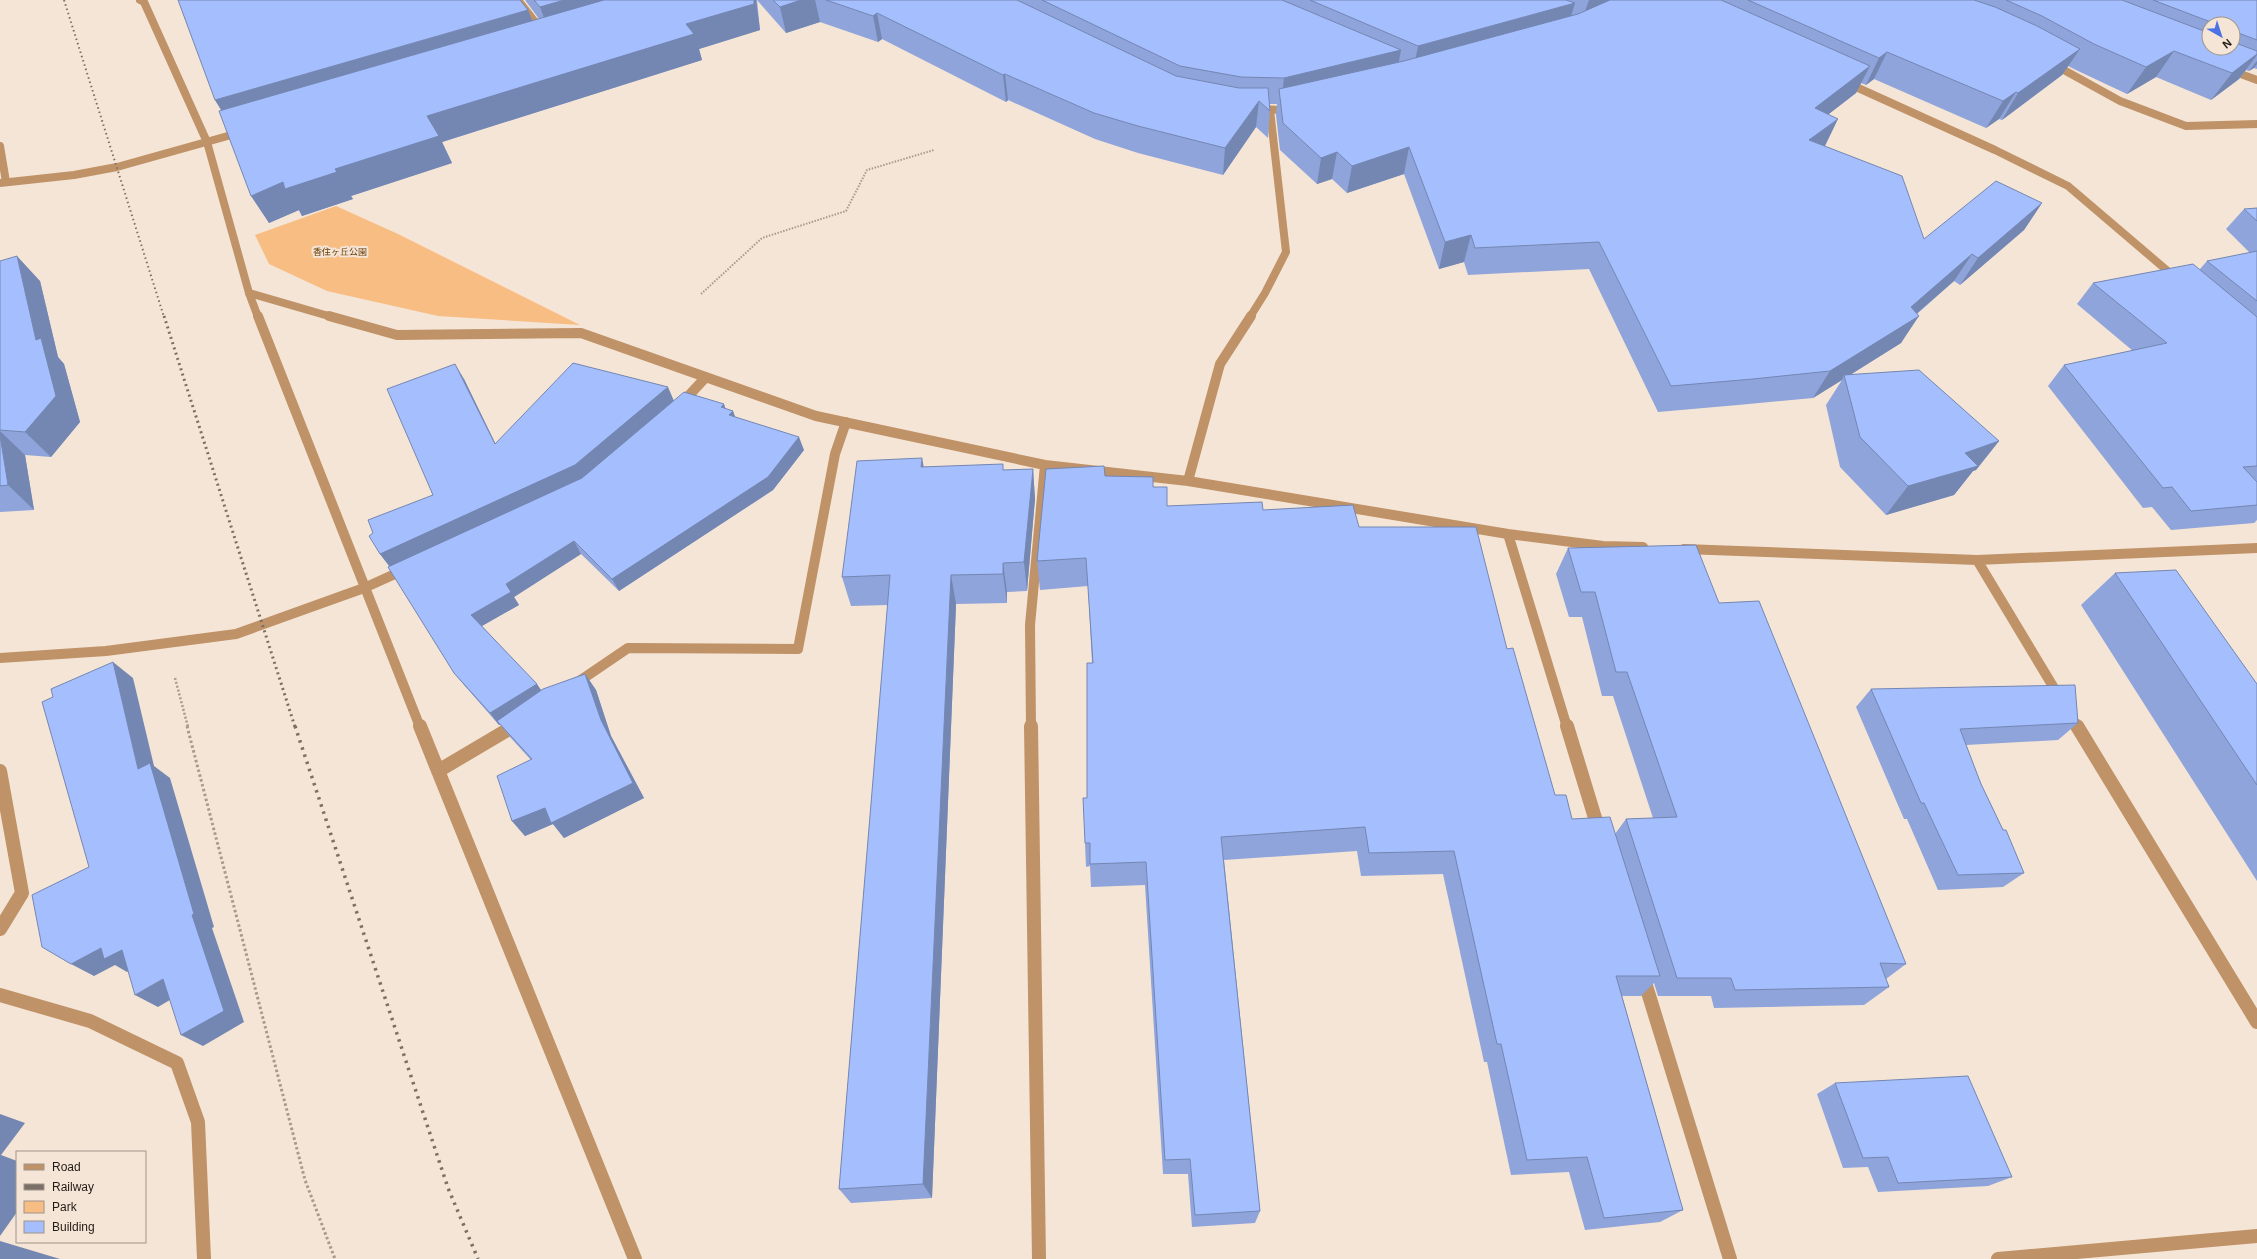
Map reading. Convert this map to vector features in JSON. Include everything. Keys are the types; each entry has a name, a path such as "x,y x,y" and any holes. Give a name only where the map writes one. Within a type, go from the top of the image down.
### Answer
{"street":[{"path":"140,0 144,2 207,142 249,292 364,588 635,1259"},
{"path":"518,0 548,40"},
{"path":"2044,59 2120,102 2186,126 2257,124"},
{"path":"2221,66 2257,80"},
{"path":"1838,78 1995,150 2068,186 2185,286"},
{"path":"1246,109 1282,110 1298,106"},
{"path":"1188,482 1220,364 1265,293 1286,252 1270,110"},
{"path":"0,146 3,183 74,175 117,167 252,129"},
{"path":"249,292 398,335 581,333 816,416 1045,465 1188,482 1508,534 1603,546 1650,548"},
{"path":"676,408 706,377"},
{"path":"564,691 628,648 798,649 835,454 846,422"},
{"path":"1039,1259 1030,625 1045,465"},
{"path":"1508,534 1604,847"},
{"path":"1674,548 1977,560 2257,548"},
{"path":"1977,560 2257,1022"},
{"path":"0,658 106,651 236,634 364,588 414,566"},
{"path":"438,771 481,747 526,717"},
{"path":"0,771 22,893 0,929"},
{"path":"1639,961 1730,1259"},
{"path":"0,995 90,1021 177,1063 198,1122 204,1259"},
{"path":"1998,1259 2257,1236"}],"path":[{"path":"701,294 762,238 846,211 867,170 934,150"},
{"path":"168,643 177,689 305,1180 335,1259"}],"green space":[{"name":"香住ヶ丘公園","path":"336,206 398,234 580,325 438,316 327,291 269,264 255,235"}],"building":[{"path":"178,0 520,0 528,10 215,100"},
{"path":"534,0 564,0 540,7"},
{"path":"604,0 754,0 754,4 686,24 694,34 427,116 439,136 335,169 337,172 285,189 283,182 251,196 219,111"},
{"path":"773,0 801,0 780,7"},
{"path":"826,0 1017,0 1176,76 1239,88 1268,88 1270,111 1259,101 1225,148 1138,126 1094,113 1005,74 1003,75 877,13 873,16"},
{"path":"1042,0 1282,0 1401,50 1284,78 1241,77 1180,66"},
{"path":"1310,0 1566,0 1575,3 1418,46"},
{"path":"1610,0 1721,0 1870,66 1815,108 1838,119 1809,140 1902,176 1924,239 1996,181 2042,203 1978,258 1972,254 1911,307 1919,316 1830,371 1671,386 1599,242 1475,248 1471,235 1445,242 1409,147 1352,166 1337,152 1321,158 1283,123 1279,89 1404,61 1578,14"},
{"path":"1748,0 1974,0 1995,7 2037,26 2080,49 2018,93 2016,92 2003,101 1887,52 1879,58"},
{"path":"2006,0 2122,0 2201,30 2201,56 2241,56 2241,45 2257,51 2257,54 2232,73 2174,51 2146,67 2094,44 2042,16"},
{"path":"2153,0 2257,0 2257,40 2241,34 2241,16 2201,16 2201,18"},
{"path":"2257,208 2257,221 2244,209"},
{"path":"2257,251 2257,301 2207,261"},
{"path":"17,256 36,340 41,338 56,396 25,432 0,430 0,261"},
{"path":"2193,264 2257,317 2257,466 2243,467 2257,482 2257,505 2191,511 2172,487 2163,488 2064,365 2167,343 2093,283"},
{"path":"573,363 668,387 575,465 380,554 369,536 373,533 368,520 433,495 387,389 455,364 495,444"},
{"path":"1919,370 1999,441 1965,453 1978,466 1908,486 1860,437 1844,375"},
{"path":"684,392 724,404 721,407 733,411 729,415 799,437 768,477 612,579 574,541 506,584 511,592 471,615 537,684 490,713 454,673 388,567 582,478"},
{"path":"0,435 8,485 0,486"},
{"path":"922,458 921,467 1003,464 1003,470 1033,469 1024,562 1003,563 1003,574 951,575 923,1184 839,1189 890,575 842,577 857,461"},
{"path":"1104,466 1105,476 1153,477 1153,487 1167,487 1167,506 1262,502 1263,510 1353,505 1359,527 1476,527 1507,649 1513,648 1555,795 1566,795 1572,819 1610,817 1660,976 1616,976 1683,1210 1604,1218 1587,1157 1527,1160 1501,1044 1497,1044 1454,851 1369,853 1365,827 1221,837 1260,1211 1195,1215 1190,1159 1165,1160 1146,862 1090,864 1090,843 1085,843 1083,798 1087,798 1087,663 1093,663 1086,558 1037,561 1046,469"},
{"path":"1696,545 1719,603 1759,601 1906,964 1880,963 1889,987 1735,990 1731,978 1677,978 1626,819 1677,817 1627,672 1616,672 1595,592 1581,592 1568,548"},
{"path":"2176,570 2257,684 2257,785 2115,573"},
{"path":"113,662 138,769 150,763 194,914 192,915 224,1011 181,1035 163,979 135,995 122,950 104,959 101,948 71,964 42,947 32,895 89,867 42,702 53,697 51,689"},
{"path":"585,674 601,720 633,783 551,823 545,808 512,821 497,776 532,759 497,721 543,689"},
{"path":"2075,685 2078,723 1960,729 1981,784 2003,830 2006,830 2024,873 1958,875 1924,803 1921,803 1871,689"},
{"path":"1968,1076 2012,1177 1898,1183 1888,1157 1863,1158 1835,1083"}],"railway":[{"path":"64,0 164,317"},
{"path":"164,316 295,727"},
{"path":"295,726 448,1188 478,1259"}]}
